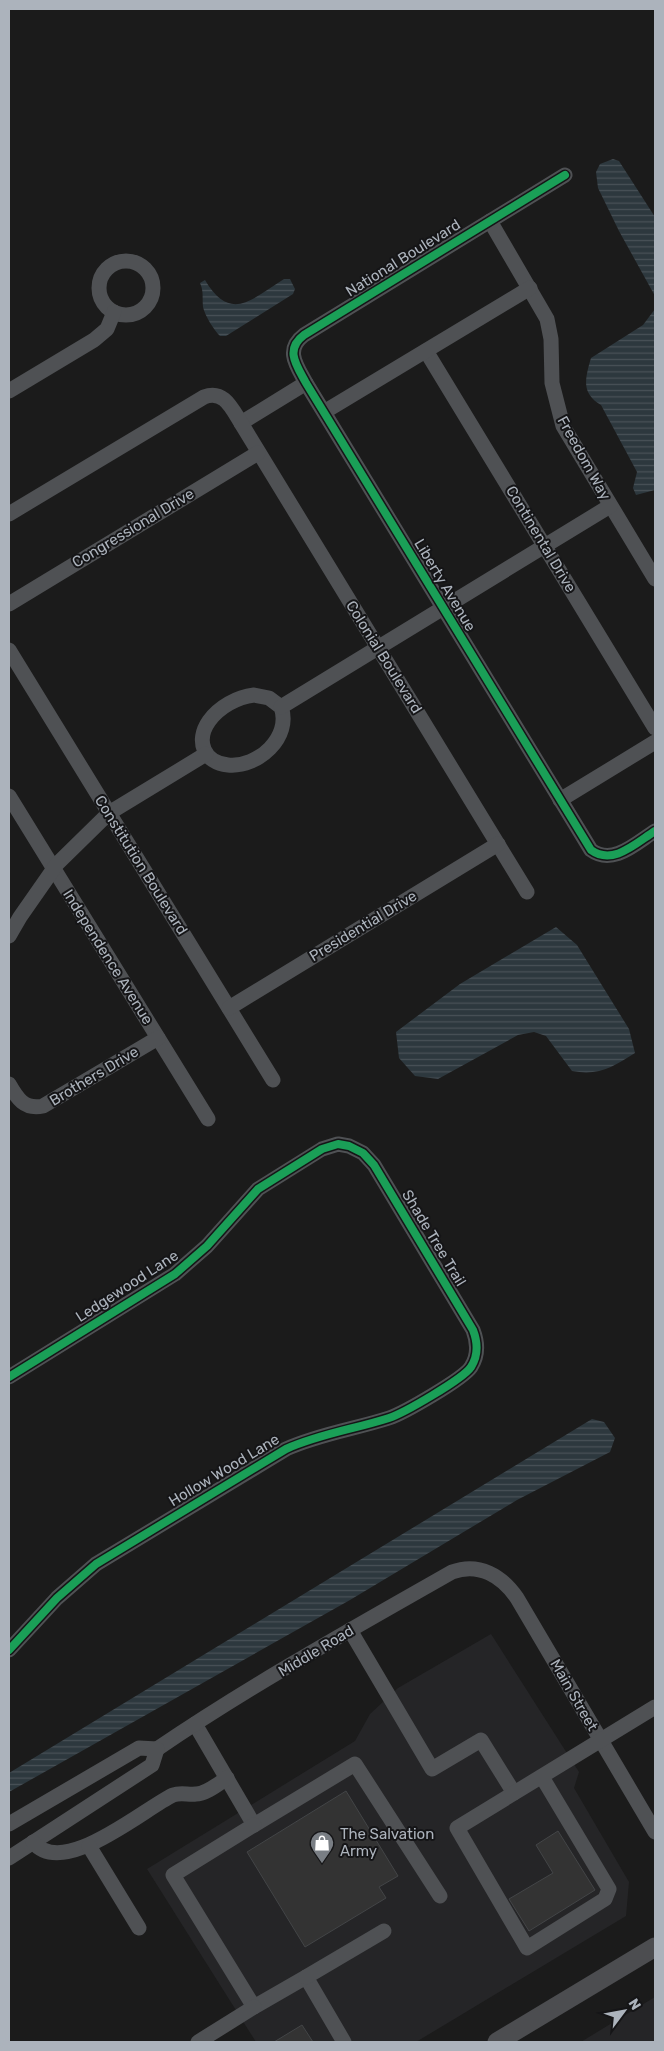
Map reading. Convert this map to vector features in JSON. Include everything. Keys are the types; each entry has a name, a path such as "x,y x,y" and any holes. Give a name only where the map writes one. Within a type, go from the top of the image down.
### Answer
{"main road":[{"path":"497,2042 655,1947"}],"street":[{"name":"National Boulevard","path":"306,383 292,355 294,344 301,337 565,175"},
{"name":"Freedom Way","path":"490,221 543,311 550,330 552,383 559,416 610,506 655,579"},
{"path":"324,412 530,288"},
{"path":"9,391 94,340 107,329 114,312"},
{"name":"Continental Drive","path":"426,351 655,728"},
{"path":"9,514 204,397 215,395 225,400 241,423 306,383"},
{"name":"Liberty Avenue","path":"306,383 591,850 600,855 616,855 655,831"},
{"name":"Colonial Boulevard","path":"241,423 527,892"},
{"name":"Congressional Drive","path":"9,604 258,453"},
{"path":"281,707 610,506"},
{"name":"Constitution Boulevard","path":"9,650 273,1080"},
{"path":"254,696 269,698 281,707 284,719 282,732 275,744 258,756 244,763 229,765 216,762 206,754 202,746 203,733 211,718 224,707 239,699 254,696"},
{"path":"560,800 655,742"},
{"path":"9,936 53,869 109,813 206,754"},
{"name":"Independence Avenue","path":"9,796 208,1119"},
{"name":"Presidential Drive","path":"228,1008 498,844"},
{"name":"Brothers Drive","path":"9,1084 23,1104 34,1108 42,1106 158,1038"},
{"name":"Ledgewood Lane","path":"9,1377 175,1274 207,1246 251,1195 266,1184 326,1147 338,1144 349,1146"},
{"name":"Shade Tree Trail","path":"349,1146 367,1157 384,1182 473,1330 476,1356"},
{"name":"Hollow Wood Lane","path":"9,1650 68,1587 102,1560 286,1449 318,1436 402,1412 465,1374 476,1356"},
{"name":"Middle Road","path":"9,1824 139,1748 157,1749 194,1724 350,1630 452,1572 462,1568 482,1569"},
{"name":"Main Street","path":"482,1569 508,1584 655,1832"},
{"path":"350,1630 432,1769 481,1740 514,1793"},
{"path":"542,1777 609,1889 605,1899 527,1948 456,1828 655,1707"},
{"path":"194,1724 254,1825"},
{"name":"Middle Road","path":"9,1858 152,1765 157,1749"},
{"path":"254,2007 173,1875 355,1764 440,1896"},
{"path":"33,1842 38,1849 46,1852 65,1852 83,1849 174,1794 202,1793 226,1778"},
{"path":"89,1846 139,1928"},
{"path":"198,2042 384,1931"},
{"path":"306,1977 344,2042"}],"shaded area":[{"path":"613,159 619,161 655,217 655,296 598,188 596,172 600,164"},
{"path":"284,279 290,279 295,289 293,294 226,336 220,336 203,307 200,283 205,280 224,301 233,304 243,303 252,299"},
{"path":"655,309 655,490 636,495 633,488 637,472 601,405 590,396 587,390 586,379 591,358 643,325"},
{"path":"556,927 577,945 629,1029 635,1053 620,1062 598,1071 572,1071 546,1036 534,1032 518,1035 438,1079 415,1076 399,1058 396,1032 460,984"},
{"path":"592,1419 604,1422 615,1438 610,1452 517,1500 350,1600 9,1792 9,1773"},
{"path":"491,1634 579,1772 574,1788 629,1882 626,1916 416,2042 256,2042 147,1869 355,1741 370,1714 398,1688"},
{"path":"655,1997 655,2042 581,2042 589,2037"}],"building":[{"name":"The Salvation Army","path":"346,1791 398,1876 379,1887 386,1898 305,1947 247,1852"},
{"path":"558,1831 595,1890 529,1931 509,1899 553,1873 536,1845"},
{"path":"302,2025 313,2042 274,2042"}],"cycle path":[{"path":"565,175 304,335 298,341 293,352 296,364 306,383 591,850 599,854 616,854 632,847 655,831"},
{"path":"9,1377 175,1274 207,1246 258,1189 322,1149 338,1144 349,1146 363,1153 374,1165 473,1330 476,1340 476,1354 471,1367 457,1379 419,1403 389,1418 311,1439 286,1449 96,1564 57,1598 9,1650"}],"place":[{"name":"The Salvation Army","path":"322,1864"}]}
